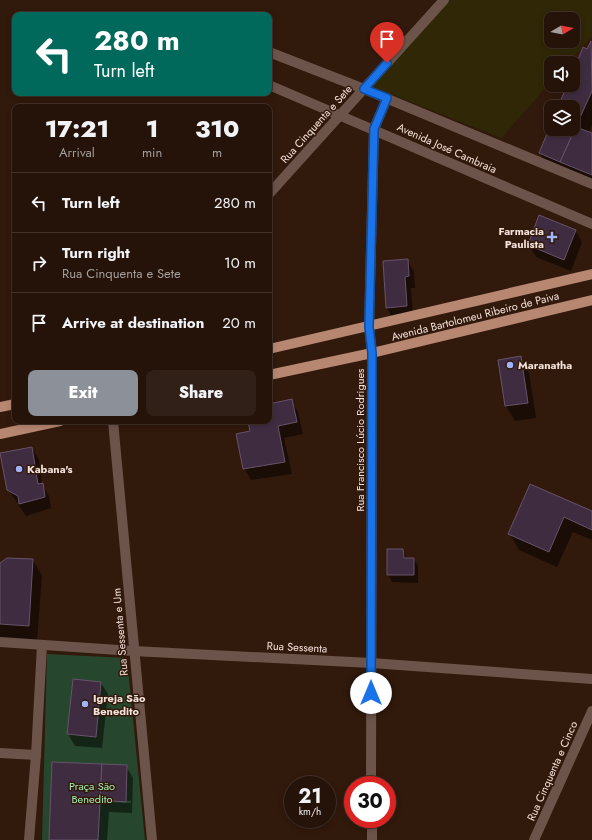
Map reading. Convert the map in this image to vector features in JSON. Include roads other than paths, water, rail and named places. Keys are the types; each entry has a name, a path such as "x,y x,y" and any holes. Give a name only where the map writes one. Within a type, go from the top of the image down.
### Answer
{"main road":[{"name":"Avenida Bartolomeu Ribeiro de Paiva","path":"272,348 592,274"},
{"name":"Avenida Bartolomeu Ribeiro de Paiva","path":"272,374 372,353 592,300"},
{"path":"0,407 12,405"},
{"path":"0,434 46,424"}],"street":[{"name":"Rua Cinquenta e Sete","path":"272,191 444,0"},
{"name":"Avenida José Cambraia","path":"272,53 387,98 592,184"},
{"name":"Avenida José Cambraia","path":"272,86 592,224"},
{"name":"Rua Francisco Lúcio Rodrigues","path":"371,776 370,663 372,353 369,327 374,129 387,98"},
{"name":"Rua Sessenta e Um","path":"113,424 133,651 152,840"},
{"name":"Rua Sessenta","path":"0,642 133,651 370,663 592,679"},
{"path":"29,840 36,755 42,645"},
{"name":"Rua Cinquenta e Cinco","path":"534,840 592,712"},
{"path":"0,753 36,755"},
{"path":"372,828 372,840"}],"place":[{"name":"Farmacia Paulista","path":"552,237"},
{"name":"Maranatha","path":"510,365"},
{"name":"Kabana's","path":"19,469"},
{"name":"Igreja São Benedito","path":"85,704"}],"park label":[{"name":"Praça São Benedito","path":"92,792"}]}
